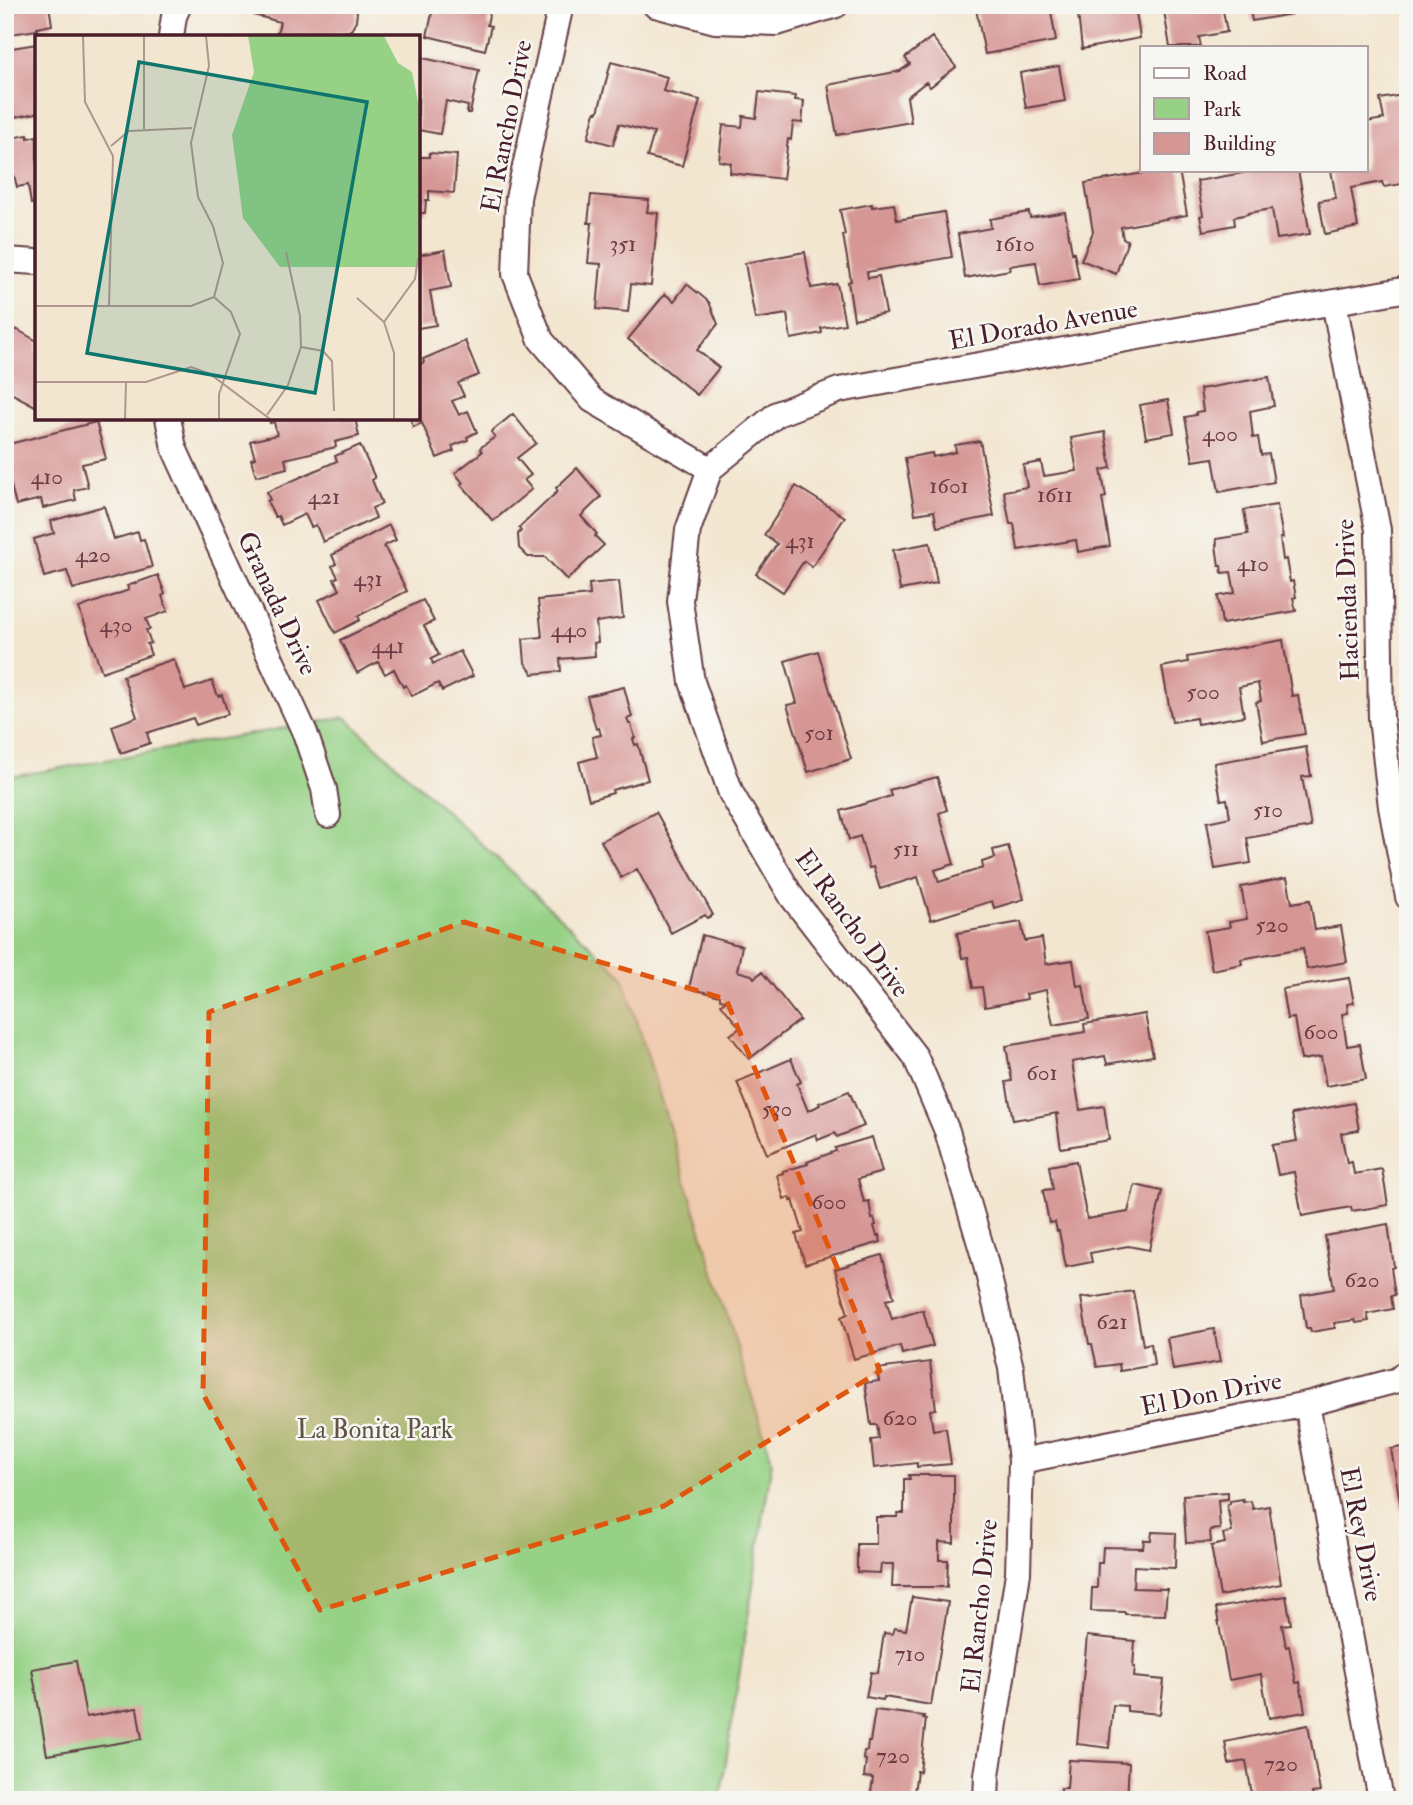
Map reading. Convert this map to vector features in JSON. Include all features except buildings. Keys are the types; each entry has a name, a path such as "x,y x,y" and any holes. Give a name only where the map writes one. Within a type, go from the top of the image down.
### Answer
{"street":[{"path":"171,35 174,16 179,5"},
{"name":"El Rancho Drive","path":"561,5 518,198 515,274 541,340 592,400 710,468 688,530 680,601 692,682 731,793 792,897 915,1056 947,1131 984,1256 1011,1368 1021,1461 1018,1573 987,1774 986,1800"},
{"path":"655,5 715,21 776,23 836,5"},
{"path":"5,260 35,262"},
{"name":"El Dorado Avenue","path":"710,468 778,414 839,390 1408,289"},
{"name":"Hacienda Drive","path":"1334,302 1378,530 1381,718 1391,807 1408,897"},
{"name":"Granada Drive","path":"168,420 174,448 304,733 324,789 328,814"},
{"name":"El Don Drive","path":"1021,1461 1307,1404 1398,1380 1408,1371"},
{"name":"El Rey Drive","path":"1307,1404 1381,1800"}],"highlighted area":[{"path":"464,922 726,999 880,1371 664,1506 320,1610 203,1394 209,1012"}],"green space":[{"name":"La Bonita Park","path":"345,717 623,976 772,1461 720,1800 5,1800 5,778"}]}
